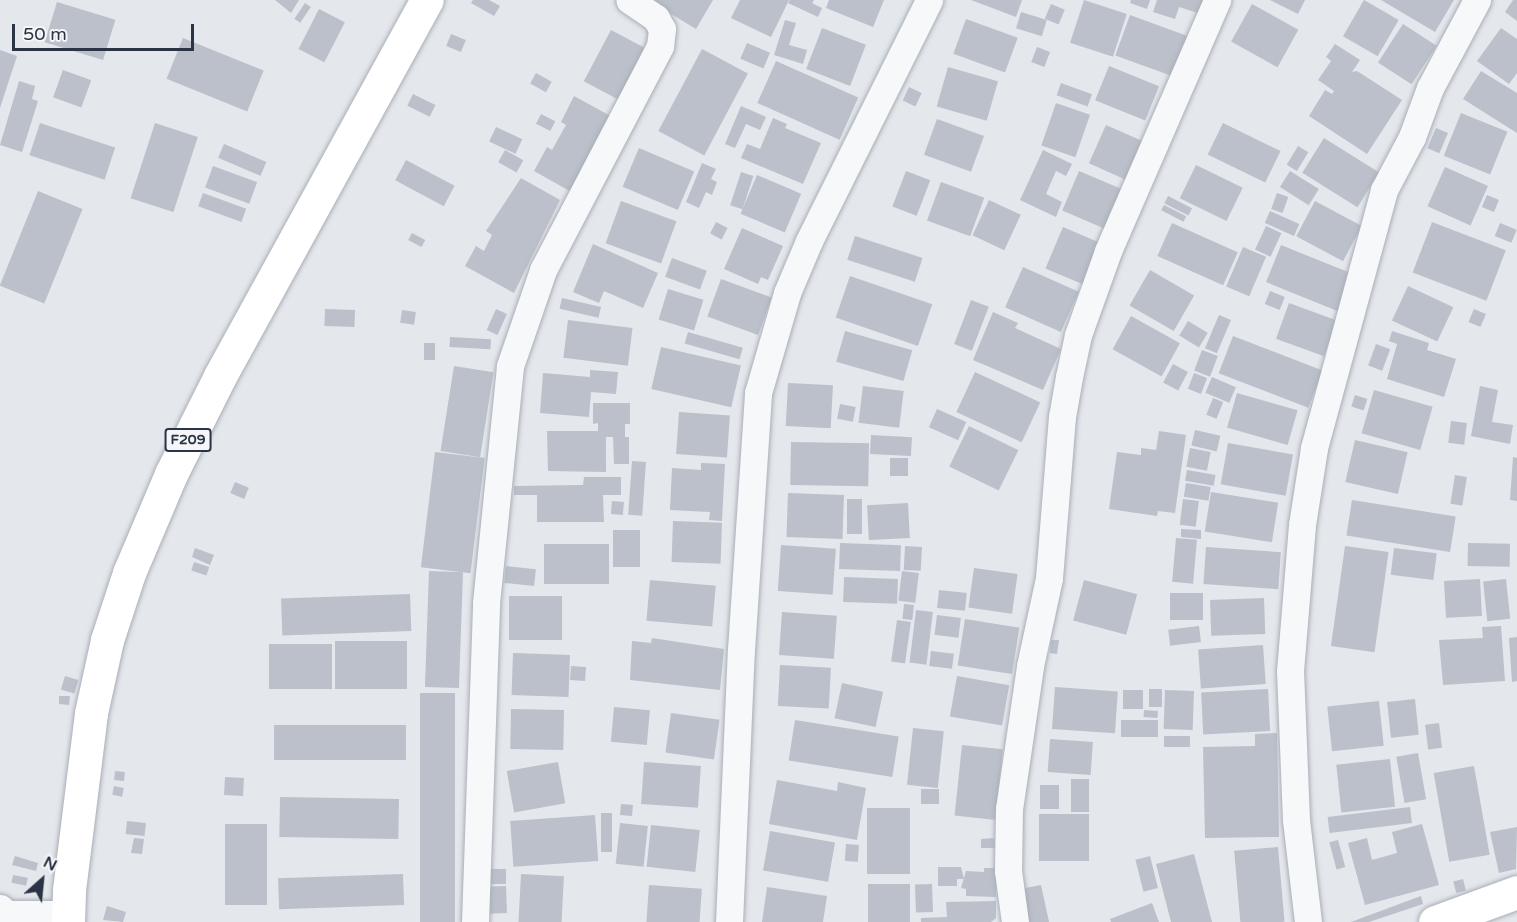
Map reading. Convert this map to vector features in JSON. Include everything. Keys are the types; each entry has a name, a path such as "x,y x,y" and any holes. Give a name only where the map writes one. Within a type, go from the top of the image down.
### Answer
{"main road":[{"name":"F209","path":"68,918 91,713 107,640 129,573 171,474 220,376 428,0"},
{"path":"1435,922 1517,892"}],"street":[{"path":"475,922 486,603 510,366 543,270 660,46 662,29 656,18 629,0"},
{"path":"729,922 741,650 758,393 787,293 804,252 929,0"},
{"path":"1016,922 1008,871 1009,809 1030,666 1049,578 1062,417 1069,376 1078,335 1108,251 1217,0"},
{"path":"1308,922 1296,820 1290,671 1302,525 1314,448 1384,190 1412,137 1430,88 1477,0"},
{"path":"0,908 7,914 68,918"}],"building":[{"path":"275,0 299,0 291,13"},
{"path":"473,0 489,0 500,6 494,16 471,3"},
{"path":"648,0 713,0 696,29"},
{"path":"740,0 789,0 771,37 731,18"},
{"path":"790,0 814,0 812,3 822,8 818,17 788,3"},
{"path":"829,0 884,0 873,27 826,8"},
{"path":"971,0 1022,0 1016,17"},
{"path":"1084,0 1127,14 1113,57 1070,43"},
{"path":"1131,0 1150,0 1147,9 1130,3"},
{"path":"1157,0 1212,0 1207,16 1179,7 1175,19 1153,12"},
{"path":"1270,0 1305,0 1298,14"},
{"path":"1364,0 1399,20 1378,56 1343,36"},
{"path":"1381,0 1454,0 1435,32"},
{"path":"1513,0 1517,0 1517,21 1505,12"},
{"path":"57,2 115,20 103,60 45,42"},
{"path":"305,3 311,7 300,23 294,19"},
{"path":"1051,4 1065,10 1059,25 1045,19"},
{"path":"1252,4 1298,30 1278,67 1231,42"},
{"path":"319,9 345,22 324,62 299,49"},
{"path":"1021,12 1047,20 1042,36 1016,28"},
{"path":"1130,15 1198,40 1183,80 1115,55"},
{"path":"966,19 1018,38 1005,73 953,54"},
{"path":"785,20 796,23 789,45 807,50 803,64 774,55"},
{"path":"1403,24 1437,46 1411,84 1378,63"},
{"path":"822,28 866,45 850,86 806,69"},
{"path":"1501,28 1517,39 1517,73 1509,84 1477,61"},
{"path":"611,30 652,52 625,103 584,81"},
{"path":"451,34 466,40 461,52 446,46"},
{"path":"183,38 264,71 247,111 167,79"},
{"path":"747,43 770,53 763,68 740,59"},
{"path":"1335,44 1360,60 1352,72 1357,71 1402,100 1367,154 1309,116 1325,90 1332,94 1334,91 1318,80 1331,61 1326,57"},
{"path":"1037,47 1050,52 1044,67 1031,62"},
{"path":"702,49 748,73 704,156 658,131"},
{"path":"0,50 17,56 0,108"},
{"path":"776,61 858,98 840,140 757,103"},
{"path":"1109,66 1159,86 1145,121 1095,100"},
{"path":"948,67 998,81 987,121 937,106"},
{"path":"63,70 91,80 81,108 53,97"},
{"path":"1481,71 1517,93 1517,133 1463,99"},
{"path":"536,73 552,82 546,92 530,83"},
{"path":"19,81 35,86 32,99 38,101 22,152 0,145"},
{"path":"1061,83 1092,94 1088,107 1057,95"},
{"path":"909,87 922,93 915,107 903,101"},
{"path":"413,94 435,105 430,117 407,106"},
{"path":"574,96 616,119 575,194 534,171 547,147 552,150 566,125 561,122"},
{"path":"1056,103 1090,115 1075,157 1041,146"},
{"path":"741,106 766,117 760,130 746,124 735,148 725,144"},
{"path":"1461,113 1507,132 1490,174 1444,156"},
{"path":"541,114 555,121 550,131 536,124"},
{"path":"773,118 787,124 785,128 821,143 803,184 741,158 747,144 760,149"},
{"path":"937,119 984,136 971,172 924,155"},
{"path":"40,123 115,147 105,180 29,155"},
{"path":"155,123 198,137 173,212 131,198"},
{"path":"1223,123 1281,151 1265,183 1208,154"},
{"path":"1106,125 1149,144 1132,182 1089,163"},
{"path":"496,127 522,139 516,154 489,142"},
{"path":"1436,128 1448,133 1439,153 1427,148"},
{"path":"1324,138 1379,172 1357,207 1302,173"},
{"path":"224,144 266,162 260,176 218,158"},
{"path":"1298,146 1308,152 1297,171 1287,165"},
{"path":"639,148 694,171 678,210 623,187"},
{"path":"505,150 523,160 517,172 498,162"},
{"path":"1043,150 1072,164 1066,176 1056,171 1046,194 1062,202 1056,217 1020,200"},
{"path":"406,160 455,186 444,206 395,180"},
{"path":"702,163 716,169 711,179 717,182 712,195 706,192 699,208 686,202"},
{"path":"1196,165 1243,188 1227,221 1180,198"},
{"path":"213,166 257,182 249,204 205,188"},
{"path":"1445,167 1488,186 1470,225 1428,206"},
{"path":"906,171 930,180 917,216 892,206"},
{"path":"1079,171 1127,191 1110,231 1062,211"},
{"path":"1290,171 1319,189 1309,205 1280,187"},
{"path":"741,172 753,176 743,209 730,205"},
{"path":"757,175 801,194 785,232 741,214"},
{"path":"521,178 560,200 514,293 465,266 476,246 484,251 492,235 486,231"},
{"path":"941,182 984,198 970,236 927,221"},
{"path":"38,191 83,209 44,304 0,286"},
{"path":"203,193 246,209 241,222 198,206"},
{"path":"1277,193 1288,197 1282,213 1271,209"},
{"path":"1487,195 1499,200 1494,212 1482,207"},
{"path":"1168,196 1192,208 1188,215 1164,203"},
{"path":"989,200 1021,215 1004,250 973,235"},
{"path":"621,201 676,221 661,263 606,243"},
{"path":"1315,201 1362,226 1343,261 1296,236"},
{"path":"1164,205 1186,216 1184,222 1161,210"},
{"path":"1270,211 1299,224 1294,236 1265,223"},
{"path":"716,222 728,228 722,239 710,234"},
{"path":"1432,222 1506,250 1486,301 1413,272"},
{"path":"1172,223 1238,252 1223,285 1157,256"},
{"path":"1500,223 1517,230 1511,243 1495,236"},
{"path":"1266,226 1281,233 1270,257 1255,250"},
{"path":"1063,227 1108,246 1091,288 1045,268"},
{"path":"742,228 783,246 768,280 761,277 758,284 724,269"},
{"path":"412,233 425,240 421,247 408,240"},
{"path":"855,236 923,258 915,282 847,260"},
{"path":"593,244 658,273 643,308 604,291 599,303 573,292"},
{"path":"1281,245 1354,275 1339,312 1266,282"},
{"path":"1243,247 1266,257 1249,296 1226,287"},
{"path":"672,258 707,271 700,289 665,277"},
{"path":"1023,267 1079,292 1061,332 1005,307"},
{"path":"1150,270 1194,296 1174,331 1130,306"},
{"path":"850,276 932,304 918,346 836,318"},
{"path":"721,279 772,297 758,335 707,317"},
{"path":"1408,286 1453,307 1437,342 1392,320"},
{"path":"668,289 703,300 694,330 659,320"},
{"path":"1270,291 1285,297 1280,310 1265,304"},
{"path":"562,298 601,307 599,318 560,309"},
{"path":"971,300 989,307 972,351 954,344"},
{"path":"1289,303 1337,320 1324,356 1276,339"},
{"path":"325,309 355,310 354,327 324,326"},
{"path":"496,309 507,314 498,335 487,330"},
{"path":"1474,309 1486,314 1480,327 1469,322"},
{"path":"402,310 416,312 414,325 400,323"},
{"path":"993,312 1018,323 1015,328 1061,349 1043,390 973,360"},
{"path":"1219,315 1231,320 1217,353 1205,348"},
{"path":"1131,316 1180,343 1162,376 1113,349"},
{"path":"568,320 633,328 628,366 563,358"},
{"path":"1188,321 1208,333 1199,347 1179,336"},
{"path":"845,331 912,350 903,381 836,362"},
{"path":"1392,331 1429,343 1427,350 1456,359 1444,397 1387,379 1397,344 1389,341"},
{"path":"688,332 743,348 739,359 685,344"},
{"path":"1233,336 1323,370 1308,408 1219,373"},
{"path":"450,337 491,339 490,349 449,347"},
{"path":"424,343 435,343 435,360 424,360"},
{"path":"1376,344 1390,349 1382,371 1368,366"},
{"path":"661,347 741,365 731,407 651,389"},
{"path":"1202,350 1218,356 1210,377 1194,371"},
{"path":"1173,364 1188,372 1178,391 1163,383"},
{"path":"454,366 494,372 480,457 441,451"},
{"path":"590,370 618,372 616,394 591,392 589,417 540,413 543,373 590,377"},
{"path":"975,372 1040,402 1022,442 956,412"},
{"path":"1194,373 1207,378 1201,394 1188,389"},
{"path":"1212,377 1236,387 1229,403 1205,393"},
{"path":"788,383 833,385 831,428 786,426"},
{"path":"863,386 904,391 899,428 858,423"},
{"path":"1480,386 1498,390 1492,422 1513,425 1510,444 1471,436"},
{"path":"1374,390 1433,407 1420,450 1362,433"},
{"path":"1237,393 1298,410 1288,445 1227,428"},
{"path":"1355,395 1367,399 1364,410 1351,406"},
{"path":"1213,398 1223,402 1216,419 1206,415"},
{"path":"593,403 630,403 630,424 625,424 625,437 629,437 629,464 614,464 613,437 606,437 606,472 548,471 547,431 598,431 598,423 593,424"},
{"path":"840,404 856,407 853,422 837,419"},
{"path":"937,409 966,422 958,440 929,427"},
{"path":"679,412 730,416 727,457 676,454"},
{"path":"1451,421 1467,423 1464,445 1448,443"},
{"path":"969,426 1018,450 999,491 949,466"},
{"path":"1195,430 1220,436 1217,451 1191,446"},
{"path":"1159,431 1186,435 1175,513 1158,511 1157,516 1109,509 1117,452 1141,455 1141,448 1156,450"},
{"path":"871,435 912,437 911,456 870,454"},
{"path":"1355,440 1408,452 1398,494 1345,482"},
{"path":"791,442 869,443 868,486 790,485"},
{"path":"1228,443 1293,454 1286,496 1221,484"},
{"path":"1190,448 1211,452 1207,471 1186,467"},
{"path":"435,452 485,458 470,573 421,567"},
{"path":"1513,457 1517,458 1517,501 1510,500"},
{"path":"890,458 908,458 908,476 890,476"},
{"path":"632,461 646,462 642,516 628,515"},
{"path":"701,463 725,464 722,521 709,520 710,512 670,510 672,468 701,470"},
{"path":"1187,470 1216,475 1214,486 1185,481"},
{"path":"1455,475 1467,477 1462,506 1450,504"},
{"path":"584,477 621,477 621,495 603,495 604,522 537,522 537,495 514,495 514,486 583,485"},
{"path":"235,482 249,488 244,499 230,493"},
{"path":"1186,483 1211,487 1209,501 1184,497"},
{"path":"1211,492 1278,503 1272,542 1205,532"},
{"path":"788,493 844,495 842,539 786,537"},
{"path":"847,499 862,499 862,534 847,534"},
{"path":"1183,499 1199,501 1196,527 1180,525"},
{"path":"1352,500 1456,516 1450,552 1346,536"},
{"path":"612,501 624,502 623,515 611,514"},
{"path":"908,503 910,538 869,540 867,505"},
{"path":"673,521 722,523 721,564 672,562"},
{"path":"1181,529 1201,530 1201,539 1181,537"},
{"path":"613,530 640,530 640,567 613,567"},
{"path":"1176,538 1197,540 1193,584 1172,582"},
{"path":"840,543 901,545 900,571 839,569"},
{"path":"1468,543 1510,544 1510,567 1468,566"},
{"path":"544,544 609,544 609,584 544,584"},
{"path":"781,545 836,549 833,595 778,591"},
{"path":"905,546 922,547 921,571 904,570"},
{"path":"1345,546 1389,552 1375,652 1331,646"},
{"path":"1206,547 1281,552 1278,589 1203,584"},
{"path":"195,548 214,555 210,565 192,557"},
{"path":"1394,548 1437,553 1433,580 1391,575"},
{"path":"194,562 209,567 206,576 191,571"},
{"path":"506,566 536,569 534,586 504,583"},
{"path":"974,568 1018,574 1012,614 968,608"},
{"path":"429,571 463,572 459,688 425,687"},
{"path":"902,571 919,573 915,603 898,601"},
{"path":"844,577 898,579 897,604 843,602"},
{"path":"1480,579 1482,616 1446,618 1444,581"},
{"path":"1506,579 1510,619 1487,621 1483,581"},
{"path":"650,580 716,586 712,627 646,621"},
{"path":"1084,580 1137,594 1126,635 1073,621"},
{"path":"939,590 967,593 965,611 937,608"},
{"path":"1170,593 1203,593 1203,620 1170,620"},
{"path":"410,594 411,631 282,635 281,599"},
{"path":"509,596 562,596 562,640 509,640"},
{"path":"1264,598 1265,634 1211,636 1210,600"},
{"path":"904,604 914,605 912,620 902,619"},
{"path":"916,610 933,612 926,665 910,663"},
{"path":"782,612 837,616 834,659 779,655"},
{"path":"937,615 961,618 958,638 935,635"},
{"path":"965,619 1019,628 1012,674 958,665"},
{"path":"897,620 911,622 905,664 891,662"},
{"path":"1199,626 1201,642 1170,646 1168,630"},
{"path":"1501,626 1505,681 1443,685 1439,640 1483,638 1482,627"},
{"path":"1517,637 1517,681 1512,682 1509,638"},
{"path":"652,638 724,649 720,690 630,680 632,641 651,643"},
{"path":"1051,640 1059,640 1057,654 1050,653"},
{"path":"335,641 407,641 407,689 335,689"},
{"path":"269,644 332,644 332,689 269,689"},
{"path":"1263,645 1266,684 1201,688 1198,650"},
{"path":"931,651 954,654 952,669 929,666"},
{"path":"513,653 570,655 568,697 512,695"},
{"path":"780,665 831,668 829,709 778,706"},
{"path":"571,666 586,667 585,681 570,680"},
{"path":"65,676 78,680 74,693 61,689"},
{"path":"957,676 1009,685 1002,726 950,716"},
{"path":"842,683 883,692 876,727 835,718"},
{"path":"1055,687 1118,691 1115,733 1052,729"},
{"path":"1149,689 1162,689 1162,707 1149,707"},
{"path":"1268,689 1270,731 1203,734 1201,693"},
{"path":"1123,690 1143,690 1143,709 1123,709"},
{"path":"1165,690 1194,691 1193,730 1164,729"},
{"path":"420,693 455,693 455,922 420,922"},
{"path":"59,696 70,696 69,705 59,704"},
{"path":"1415,699 1419,735 1391,738 1387,702"},
{"path":"1379,701 1384,746 1332,751 1327,706"},
{"path":"614,707 650,710 647,745 611,742"},
{"path":"511,709 564,710 563,750 510,749"},
{"path":"1144,710 1158,711 1157,718 1144,717"},
{"path":"671,713 720,720 714,759 665,753"},
{"path":"795,720 899,736 892,777 789,760"},
{"path":"1121,720 1158,720 1158,737 1121,737"},
{"path":"1439,723 1442,748 1428,750 1425,725"},
{"path":"274,725 406,725 406,760 274,760"},
{"path":"913,728 944,731 938,788 907,785"},
{"path":"1277,733 1279,837 1205,838 1203,747 1255,746 1255,734"},
{"path":"1164,736 1190,736 1190,747 1164,747"},
{"path":"1050,739 1093,742 1091,775 1048,772"},
{"path":"962,745 1003,749 995,820 955,816"},
{"path":"1418,753 1426,799 1404,803 1396,757"},
{"path":"1390,759 1395,807 1341,812 1336,765"},
{"path":"558,762 565,803 514,812 507,771"},
{"path":"644,762 701,766 698,808 641,804"},
{"path":"1474,766 1490,855 1449,862 1434,773"},
{"path":"115,771 125,772 124,781 114,780"},
{"path":"225,777 244,778 243,796 224,795"},
{"path":"1071,779 1089,779 1089,812 1071,812"},
{"path":"777,780 837,791 838,782 866,788 857,840 769,824"},
{"path":"1040,785 1059,785 1059,809 1040,809"},
{"path":"114,786 124,788 122,797 112,795"},
{"path":"921,789 939,789 939,804 921,804"},
{"path":"280,797 399,799 398,839 279,837"},
{"path":"621,804 633,805 632,816 620,815"},
{"path":"1410,807 1412,823 1330,833 1328,817"},
{"path":"867,808 910,808 910,874 867,874"},
{"path":"601,813 612,813 612,852 601,852"},
{"path":"1039,814 1089,814 1089,861 1039,861"},
{"path":"595,815 598,861 513,867 510,821"},
{"path":"127,821 146,823 145,836 126,834"},
{"path":"620,823 648,826 644,867 616,864"},
{"path":"225,824 267,824 267,905 225,905"},
{"path":"1422,824 1439,885 1365,905 1348,843 1367,838 1372,860 1397,853 1392,832"},
{"path":"651,825 700,830 695,872 647,867"},
{"path":"1517,827 1516,869 1499,873 1490,832"},
{"path":"770,831 835,842 828,882 763,870"},
{"path":"134,838 144,839 142,854 131,853"},
{"path":"994,838 995,848 981,848 981,839"},
{"path":"1338,840 1345,867 1337,869 1329,842"},
{"path":"846,844 859,845 858,862 845,861"},
{"path":"1278,847 1285,922 1240,922 1234,851"},
{"path":"1194,854 1212,922 1171,922 1156,864"},
{"path":"15,856 38,863 36,871 12,865"},
{"path":"1150,856 1158,888 1143,892 1135,860"},
{"path":"938,867 961,867 964,879 957,879 957,886 938,886"},
{"path":"984,868 997,868 996,897 966,896 966,889 961,888 966,871 984,872"},
{"path":"488,869 506,869 506,884 488,884"},
{"path":"403,874 404,905 279,909 278,878"},
{"path":"521,874 564,876 562,922 518,922"},
{"path":"13,875 28,878 26,886 11,883"},
{"path":"1463,879 1466,891 1456,893 1453,881"},
{"path":"868,884 910,884 910,922 868,922"},
{"path":"932,884 933,912 916,913 915,885"},
{"path":"649,885 702,889 700,922 646,922"},
{"path":"1041,885 1049,922 1026,922 1020,889"},
{"path":"506,886 507,913 488,914 487,887"},
{"path":"767,887 827,896 823,922 762,922"},
{"path":"1421,896 1423,904 1369,922 1351,922"},
{"path":"996,901 996,918 991,922 921,922 921,918 947,917 946,902"},
{"path":"1152,903 1159,922 1111,922 1110,919"},
{"path":"107,906 126,912 123,922 103,920"}]}
